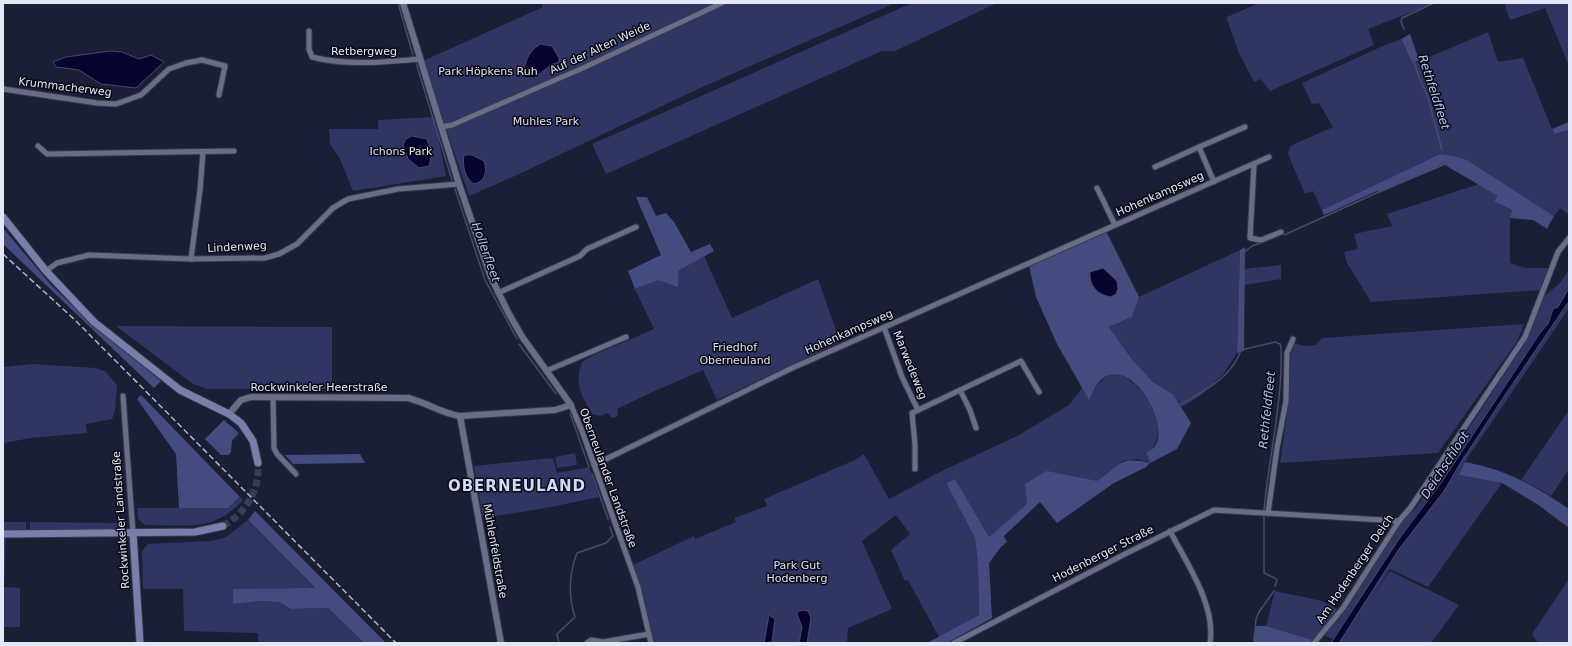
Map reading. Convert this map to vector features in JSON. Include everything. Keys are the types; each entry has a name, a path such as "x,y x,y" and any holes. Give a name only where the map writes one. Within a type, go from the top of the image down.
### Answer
{"main road":[{"path":"3,216 46,271 94,322 180,390 229,414 241,423 250,434 256,450 258,462"},
{"path":"3,534 200,532 223,526"},
{"name":"Rockwinkeler Landstraße","path":"133,533 140,643"}],"street":[{"name":"Oberneulander Landstraße","path":"403,3 419,59 459,184 498,293 523,338 571,405 638,587 651,643"},
{"name":"Auf der Alten Weide","path":"441,127 452,125 571,74 722,3"},
{"name":"Retbergweg","path":"309,31 309,49 312,58 330,62 396,61 419,59"},
{"name":"Krummacherweg","path":"3,89 97,103 116,104 141,95 169,69 194,60 202,60 225,66 219,95"},
{"path":"1155,167 1245,127"},
{"path":"38,146 48,154 234,151"},
{"name":"Hohenkampsweg","path":"1199,147 1214,182"},
{"path":"191,259 200,190 203,152"},
{"name":"Hohenkampsweg","path":"594,465 768,379 1269,157"},
{"path":"1254,164 1250,238 1260,240 1281,232"},
{"name":"Lindenweg","path":"46,271 57,263 89,255 191,259 259,258 279,254 297,244 333,208 348,199 398,189 459,184"},
{"name":"Hohenkampsweg","path":"1097,188 1115,225"},
{"path":"498,293 580,256 586,249 636,227"},
{"name":"Am Hodenberger Deich","path":"1314,643 1343,608 1398,521 1411,507 1523,340 1558,252 1569,238"},
{"name":"Marwedeweg","path":"884,327 902,377 918,410"},
{"path":"546,371 626,337"},
{"path":"1268,513 1277,448 1286,401 1287,353 1293,339"},
{"name":"Marwedeweg","path":"914,469 915,434 912,413 1021,361 1039,392"},
{"path":"960,390 970,410 976,428"},
{"name":"Rockwinkeler Landstraße","path":"123,396 133,533"},
{"name":"Rockwinkeler Heerstraße","path":"229,414 241,400 251,397 408,398 419,401 445,413 460,416 555,410 571,405"},
{"path":"273,397 274,448 277,454 296,474"},
{"name":"Mühlenfeldstraße","path":"460,416 501,643"},
{"name":"Hodenberger Straße","path":"954,643 1170,531 1214,510 1398,521"},
{"path":"1170,531 1207,604 1212,632 1210,643"},
{"path":"587,643 590,640 603,642 649,634"}],"green space":[{"name":"Muhles Park","path":"541,3 895,3 700,88 517,175 469,196 423,61 543,7"},
{"path":"912,3 997,3 895,51 882,51 606,174 592,144"},
{"path":"1259,3 1435,3 1368,29 1374,45 1270,91 1261,79 1254,82 1238,51 1227,19 1227,17"},
{"path":"1504,3 1569,3 1569,66 1545,8 1510,20"},
{"path":"1488,32 1498,62 1523,58 1554,134 1569,130 1569,215 1560,208 1554,216 1467,160 1440,154 1322,210 1313,191 1305,194 1288,154 1290,146 1333,127 1319,103 1312,104 1302,83 1401,39 1413,64"},
{"name":"Ichons Park","path":"434,117 446,176 353,191 340,159 330,144 329,129 378,129 378,120"},
{"path":"1479,184 1499,196 1494,201 1512,210 1510,218 1510,263 1525,268 1549,268 1540,290 1371,302 1346,261 1344,252 1358,249 1354,234 1392,226 1387,214"},
{"path":"1240,250 1237,353 1224,373 1201,395 1182,407 1173,394 1153,382 1131,358 1109,327 1132,317 1139,297"},
{"name":"Friedhof Oberneuland","path":"704,256 732,318 818,279 840,342 717,400 703,370 617,409 618,415 616,417 612,418 608,413 600,416 592,414 580,390 579,377 582,362 592,356 654,329 635,289 678,271"},
{"path":"1281,265 1281,279 1244,285 1244,269"},
{"path":"1569,270 1569,281 1565,297 1558,306 1553,309 1548,324 1540,333 1453,464 1449,461 1449,458 1523,346 1531,330 1543,297 1559,284"},
{"path":"1569,301 1569,308 1466,460 1459,475 1502,483 1428,587 1390,569 1368,603 1390,571 1459,605 1431,643 1339,643 1399,549 1444,491 1461,462 1505,395"},
{"path":"1524,324 1517,341 1438,453 1280,463 1289,401 1290,357 1294,343 1305,346 1316,345 1322,338"},
{"path":"116,326 332,327 332,389 208,389 193,384"},
{"path":"33,364 95,368 105,371 117,385 115,411 112,419 86,424 87,433 31,438 3,443 3,367"},
{"name":"Park Gut Hodenberg","path":"1115,373 1125,377 1135,384 1144,394 1156,416 1158,428 1157,440 1151,450 1146,452 1150,463 1139,459 1122,461 1097,481 1028,504 989,537 955,479 946,483 975,538 978,563 979,615 939,637 908,580 905,581 891,550 910,534 896,515 862,541 892,609 848,628 847,643 653,643 643,591 633,565 694,536 695,539 736,522 734,518 767,506 764,499 855,460 864,454 889,499 942,471 1019,435 1069,405 1082,388 1089,399 1102,380"},
{"path":"1569,410 1569,469 1551,496 1521,480"},
{"path":"575,453 577,465 557,468 555,457"},
{"path":"553,458 557,473 589,467 599,497 541,509 483,518 474,466"},
{"path":"1451,467 1399,539 1333,639 1325,636 1404,518 1415,509 1444,468"},
{"path":"240,497 243,500 232,511 221,518 198,525 145,525 138,519 137,508 228,508"},
{"path":"248,520 315,589 257,601 279,602 291,609 328,608 364,643 258,642 258,633 184,631 183,589 143,589 142,551 148,544 211,541 226,537"},
{"path":"3,522 26,522 26,530 24,532 3,532"},
{"path":"30,522 122,523 123,528 101,531 33,531 30,529"},
{"path":"3,536 6,536 4,587 20,588 20,627 3,627"},
{"path":"1569,579 1569,643 1538,643 1532,634"},
{"path":"1275,591 1322,601 1337,609 1324,630 1313,640 1266,626"}],"shaded area":[{"path":"1410,34 1419,60 1413,64 1401,39"},
{"path":"540,44 552,46 559,58 559,62 551,65 534,78 524,78 527,59 532,51"},
{"path":"110,51 122,52 139,59 151,55 164,62 136,88 101,84 79,70 56,67 53,62 66,57"},
{"path":"1569,122 1569,130 1554,134 1552,129"},
{"path":"412,136 427,139 432,154 429,166 419,168 408,159 403,145 406,139"},
{"path":"1440,154 1467,160 1554,216 1547,229 1533,220 1510,218 1512,210 1494,201 1498,196 1445,165 1379,193 1377,191 1324,215 1322,210"},
{"path":"464,155 472,155 484,161 485,175 478,183 474,184 471,182 466,175 463,163"},
{"path":"636,197 647,197 656,216 666,213 674,222 691,252 710,244 714,251 678,271 678,287 658,280 635,289 628,271 661,255"},
{"path":"3,228 51,285 96,328 161,381 154,388 3,244"},
{"path":"1106,231 1139,297 1132,317 1109,327 1131,358 1153,382 1173,394 1191,423 1177,449 1150,463 1146,452 1156,445 1159,433 1156,418 1150,402 1140,388 1128,378 1115,374 1100,381 1089,400 1057,344 1036,297 1029,266"},
{"path":"1245,247 1244,351 1237,353 1240,250"},
{"path":"1103,268 1117,281 1118,289 1116,294 1111,297 1098,292 1091,282 1090,272"},
{"path":"1569,288 1569,301 1505,395 1461,462 1444,491 1399,549 1339,643 1331,643 1399,539 1441,483 1540,333 1548,324 1553,309 1558,307"},
{"path":"141,395 240,497 228,508 179,508 176,454 137,399"},
{"path":"224,420 239,433 232,441 231,452 228,455 221,455 205,439"},
{"path":"360,454 365,463 293,464 285,455"},
{"path":"1126,461 1140,461 1150,463 1146,467 1114,483 1057,523 1040,502 1004,536 1007,542 1001,547 989,563 992,618 947,643 927,643 979,615 978,563 975,538 946,483 955,479 989,537 1027,504 1025,484 1047,471 1097,481 1120,463"},
{"path":"1465,462 1480,465 1507,474 1532,486 1557,501 1569,509 1569,528 1537,504 1502,483 1459,475"},
{"path":"255,511 386,643 364,643 328,608 291,609 279,602 257,601 233,604 233,589 315,588 248,520"},
{"path":"799,611 808,611 811,618 807,643 799,643 802,627 797,614"},
{"path":"769,615 775,619 772,642 764,643"},
{"path":"1256,626 1266,626 1313,640 1309,643 1253,643"}],"waterway":[{"name":"Hollerfleet","path":"398,3 413,55"},
{"name":"Rethfeldfleet","path":"1404,29 1401,22 1402,18 1434,3"},
{"name":"Rethfeldfleet","path":"1407,39 1419,77 1428,98 1442,150"},
{"name":"Hollerfleet","path":"416,63 452,180"},
{"name":"Rethfeldfleet","path":"1284,235 1445,162"},
{"name":"Hollerfleet","path":"455,189 485,280 517,339"},
{"name":"Rethfeldfleet","path":"1178,406 1215,383 1231,369 1237,360 1241,350 1243,253 1252,246 1279,236"},
{"name":"Rethfeldfleet","path":"1241,350 1275,342 1280,344 1281,347 1278,408 1264,510"},
{"name":"Hollerfleet","path":"519,344 556,394"},
{"name":"Hollerfleet","path":"570,413 589,467"},
{"name":"Hollerfleet","path":"592,474 608,519"},
{"name":"Rethfeldfleet","path":"1264,517 1264,573 1277,580 1275,586"},
{"name":"Hollerfleet","path":"559,643 557,634 575,617 571,601 570,585 572,569 577,553 606,543 613,536 610,527"},
{"name":"Rethfeldfleet","path":"1254,640 1256,619 1259,612 1274,591"}],"tunnel":[{"path":"223,526 231,521 250,500 257,482 258,463"}],"railway":[{"path":"3,254 75,320 396,643"}],"district":[{"name":"OBERNEULAND","path":"517,486"}],"park label":[{"name":"Park Höpkens Ruh","path":"488,71"}],"water label":[{"name":"Deichschloot","path":"1445,465"}]}
